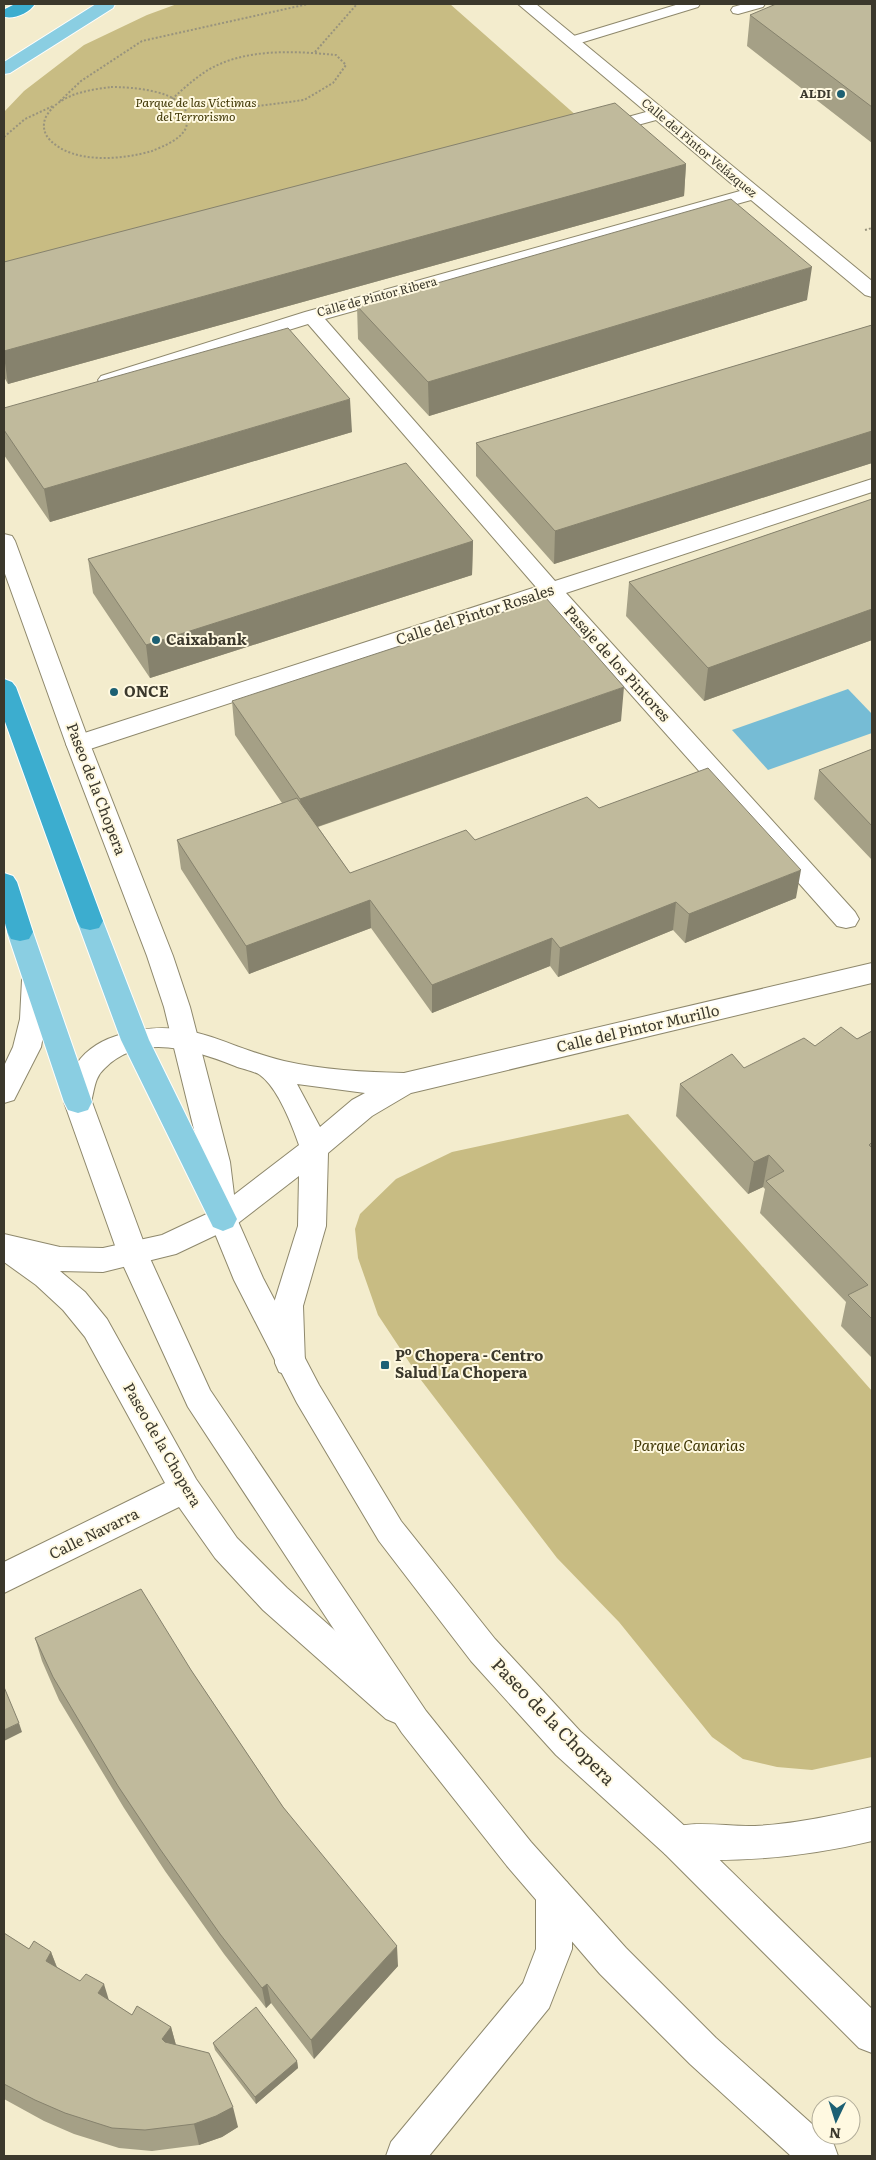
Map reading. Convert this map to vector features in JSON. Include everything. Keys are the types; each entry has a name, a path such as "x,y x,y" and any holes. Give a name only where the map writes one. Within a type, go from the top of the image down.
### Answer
{"highway":[{"path":"11,13 27,4"},
{"path":"4,687 90,921"},
{"path":"4,882 20,932"}],"main road":[{"path":"4,69 107,5"},
{"name":"Paseo de la Chopera","path":"90,921 132,1031 223,1219"},
{"name":"Paseo de la Chopera","path":"20,932 78,1102"}],"street":[{"name":"Calle del Pintor Velázquez","path":"526,4 872,291"},
{"path":"582,135 660,114"},
{"name":"Calle de Pintor Ribera","path":"88,386 312,316 754,193"},
{"name":"Pasaje de los Pintores","path":"312,316 551,590 846,919"},
{"name":"Calle del Pintor Rosales","path":"78,744 872,486"},
{"name":"Paseo de la Chopera","path":"4,541 78,744 160,956 175,1038 216,1162 223,1219 249,1280 290,1363 390,1531 483,1650 568,1743 677,1842 872,2035"},
{"name":"Calle del Pintor Murillo","path":"404,1084 872,973"},
{"path":"4,1092 27,1047 33,1019 35,980"},
{"path":"78,1102 82,1080 88,1069 98,1058 114,1048 132,1031 175,1038 268,1067 366,1083 404,1084"},
{"name":"Paseo de la Chopera","path":"268,1067 283,1084 304,1123 314,1149 312,1226 288,1306 290,1363"},
{"path":"314,1149 362,1108 404,1084"},
{"name":"Paseo de la Chopera","path":"78,1102 133,1254 200,1398 414,1722 519,1854 613,1961 696,2044 818,2156"},
{"name":"Paseo de la Chopera","path":"4,1246 60,1259 103,1260 166,1246 223,1219 314,1149"},
{"name":"Paseo de la Chopera","path":"4,1246 46,1276 74,1300 96,1328 185,1489 226,1548 275,1599 414,1722"},
{"name":"Calle Navarra","path":"4,1578 185,1489"},
{"path":"677,1842 756,1843 812,1837 872,1824"},
{"path":"404,2156 536,1995 554,1949 554,1895"}],"lane":[{"path":"648,4 678,8"},
{"path":"572,41 693,4"},
{"path":"738,10 758,4"}],"path":[{"path":"4,137 25,119 57,104 71,96 90,90 132,87 152,90 172,98 180,104 186,114 186,124 180,135 150,152 110,158 74,153 50,139 44,131 44,122 48,113 57,104 80,81 142,41 308,4"},
{"path":"315,53 357,4"},
{"path":"172,98 208,70 246,56 315,53 336,55 346,65 333,83 304,100 235,109 180,104"},
{"path":"865,230 872,228"}],"green space":[{"name":"Parque de las Víctimas del Terrorismo","path":"177,4 450,4 578,117 4,273 4,112 24,91 84,45 147,15"},
{"name":"Parque Canarias","path":"628,1114 872,1391 872,1757 812,1770 777,1767 743,1759 712,1737 619,1622 557,1558 421,1380 378,1315 358,1258 355,1229 360,1214 396,1179 452,1152"}],"water":[{"path":"848,689 872,714 872,733 768,770 732,730"}],"building":[{"path":"776,4 872,4 872,107 750,15"},
{"path":"615,103 686,164 4,351 4,262"},
{"path":"731,199 812,267 428,382 357,306"},
{"path":"872,325 872,431 555,531 476,443"},
{"path":"288,328 350,399 44,489 4,430 4,408"},
{"path":"406,463 473,541 146,645 88,559"},
{"path":"872,499 872,609 708,668 629,582"},
{"path":"546,598 624,687 300,799 232,701"},
{"path":"872,749 872,826 819,770"},
{"path":"708,768 801,870 689,914 676,902 560,948 552,938 432,985 370,900 246,946 177,840 297,798 350,873 466,830 475,840 587,797 599,808"},
{"path":"841,1027 857,1039 872,1031 872,1142 869,1145 872,1148 872,1319 848,1295 868,1285 766,1181 784,1171 769,1155 754,1162 680,1084 732,1054 744,1068 804,1038 815,1046"},
{"path":"141,1589 191,1670 283,1807 397,1946 311,2040 267,1984 262,1988 220,1934 160,1849 118,1786 53,1677 35,1638"},
{"path":"4,1687 19,1723 4,1730"},
{"path":"4,1933 29,1949 34,1941 51,1952 46,1961 80,1981 86,1974 104,1984 98,1993 132,2015 137,2006 171,2027 162,2039 165,2042 209,2053 233,2107 194,2124 145,2130 112,2128 65,2113 4,2084"},
{"path":"256,2007 297,2061 255,2097 213,2043"}],"place":[{"name":"ALDI","path":"841,94"},
{"name":"Caixabank","path":"156,640"},
{"name":"ONCE","path":"114,692"},
{"name":"Pº Chopera - Centro Salud La Chopera","path":"385,1365"}]}
